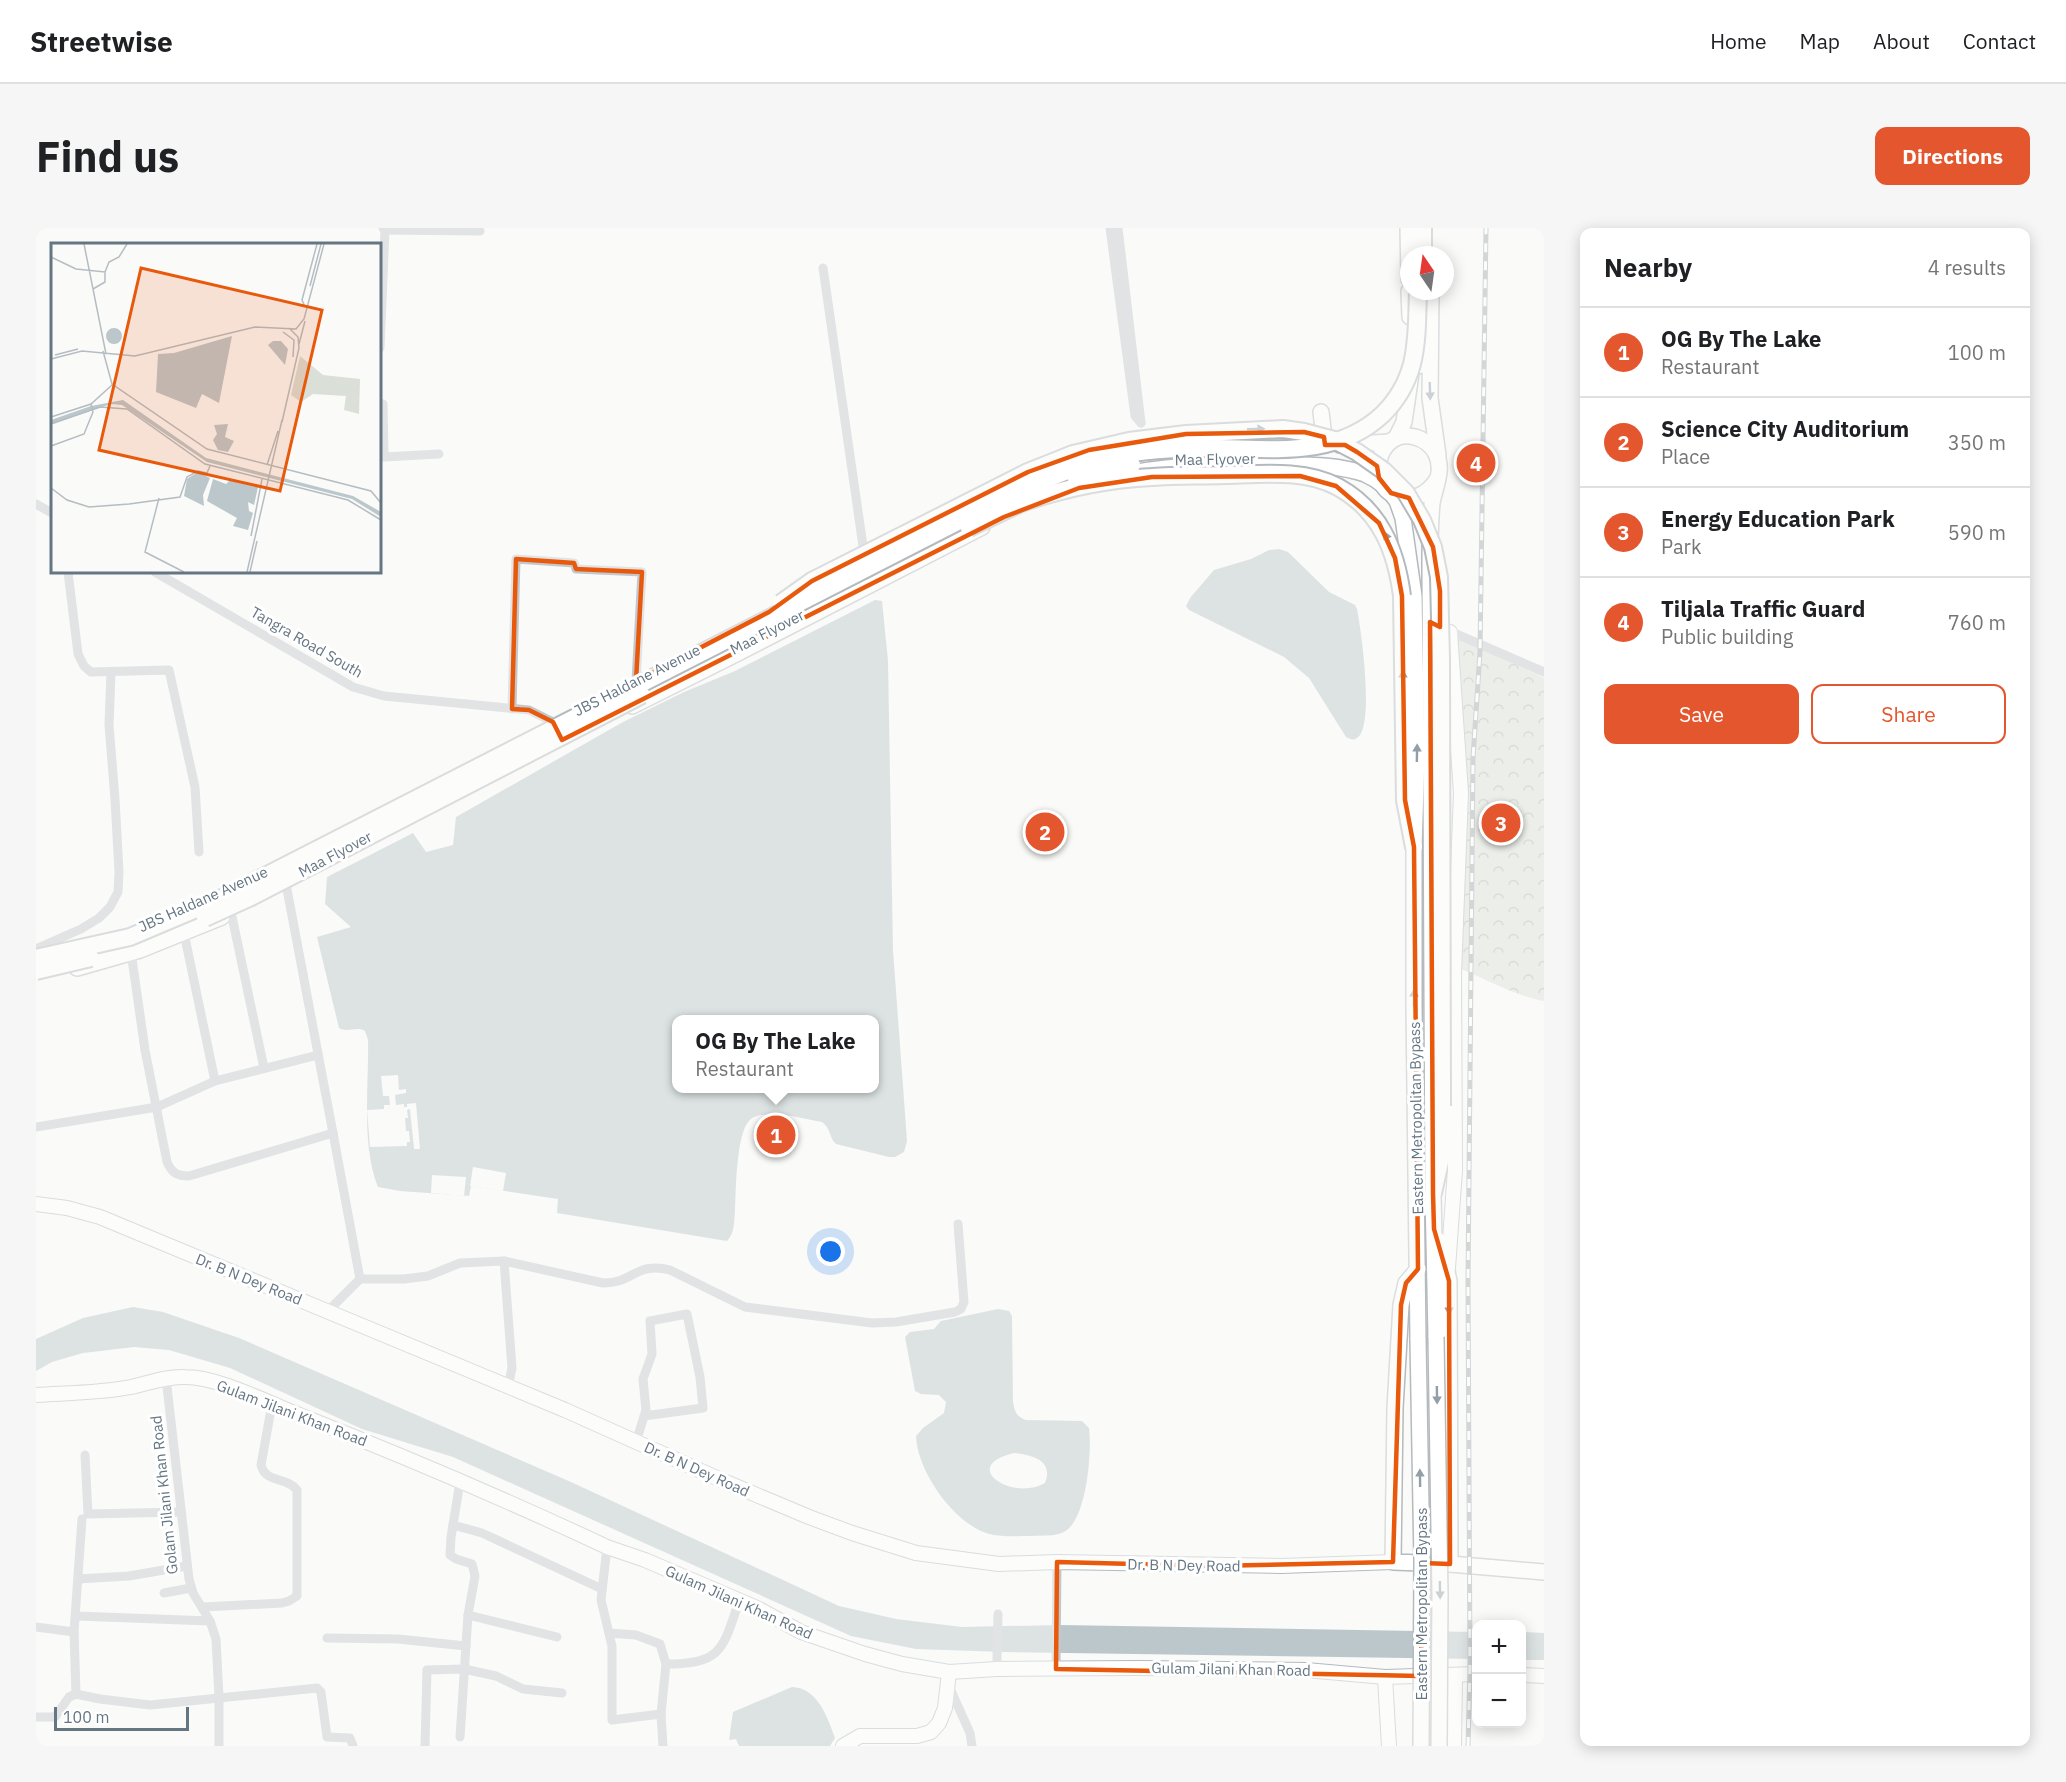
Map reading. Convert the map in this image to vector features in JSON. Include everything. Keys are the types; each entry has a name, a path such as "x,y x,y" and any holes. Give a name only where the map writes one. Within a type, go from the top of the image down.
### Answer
{"highway":[{"path":"1423,228 1424,246"},
{"path":"1409,230 1415,246"},
{"name":"Maa Flyover","path":"36,958 130,937 220,899 607,699 743,633 996,502 1055,475 1128,454 1196,448 1299,449 1332,443 1359,432 1378,419 1392,405 1407,380 1416,338 1418,300"},
{"name":"Maa Flyover","path":"36,971 150,942 249,898 686,672 1050,489 1121,467 1162,460 1308,457 1352,447 1379,430 1403,403 1420,365 1425,338 1424,300"},
{"path":"743,633 812,581 1019,476 1073,454 1150,438 1283,429 1325,437 1367,459 1392,478 1412,502 1427,532 1436,559 1438,577 1441,660 1442,1106 1441,1157 1433,1193"},
{"path":"1018,504 1059,492 1127,479 1260,474 1312,478 1336,486 1357,500 1369,511 1383,530 1395,558 1400,579 1405,801 1414,847"}],"main road":[{"path":"1430,228 1430,246"},
{"path":"1409,230 1409,246"},
{"path":"1409,300 1411,374 1404,422 1378,458 1379,478 1387,490 1401,498 1423,495 1432,488 1438,478"},
{"path":"1431,300 1430,398 1440,467 1432,503 1430,564 1433,1193 1440,1595 1438,1746"},
{"path":"1322,412 1325,446"},
{"path":"1393,440 1403,436 1412,436 1432,446 1438,456"},
{"name":"JBS Haldane Avenue","path":"36,951 48,952 99,940 174,915 281,864 887,550 1016,487 1081,460 1148,446 1244,443 1325,446 1393,440"},
{"name":"JBS Haldane Avenue","path":"36,976 100,962 131,952 184,933 231,912 562,740 734,656 904,566 1004,517 1048,499 1101,480 1155,468 1196,465 1301,465 1353,471 1376,479 1387,490"},
{"name":"Eastern Metropolitan Bypass","path":"1387,490 1397,501 1403,518 1414,596 1417,755 1414,847 1414,1005 1422,1562 1421,1746"},
{"path":"1434,1229 1448,1270 1451,1416 1450,1564"},
{"path":"1418,1269 1406,1283 1401,1305 1395,1408 1393,1562 1544,1572"}],"street":[{"path":"1110,228 1135,416 1142,423 1118,228"},
{"path":"381,318 384,229 480,231"},
{"path":"823,268 862,546"},
{"path":"381,404 383,404 384,457 439,454"},
{"path":"36,504 51,512"},
{"path":"512,709 516,559 574,563 576,569 642,572 636,681"},
{"path":"68,573 78,654 84,666 92,672 169,670 195,787 199,852"},
{"name":"Tangra Road South","path":"156,573 353,687 384,696 529,710 553,722"},
{"path":"1430,622 1544,672"},
{"path":"1448,1270 1455,1170 1454,973 1461,793 1450,632"},
{"path":"36,951 99,918 110,907 118,892 119,872 109,725 111,672"},
{"path":"553,722 562,740"},
{"path":"286,884 360,1279"},
{"path":"231,912 264,1068"},
{"path":"184,933 215,1081"},
{"path":"131,952 145,1050 167,1162 171,1171 179,1176 189,1176 333,1132"},
{"path":"36,1127 157,1107 215,1081 318,1055"},
{"name":"Dr. B N Dey Road","path":"36,1204 67,1208 100,1217 508,1387 809,1517 916,1553 999,1564 1057,1562 1212,1566 1393,1562"},
{"path":"328,1311 360,1279 404,1279 428,1276 460,1263 504,1261 603,1283 618,1282 650,1267 661,1268 670,1270 745,1307 886,1323 955,1312 961,1309 964,1302 958,1224"},
{"path":"504,1261 512,1368 508,1387"},
{"path":"636,1442 644,1416 646,1410 643,1379 652,1354 650,1321 687,1314 700,1377 703,1408 644,1416"},
{"name":"Gulam Jilani Khan Road","path":"36,1395 96,1392 131,1387 166,1378 202,1379 356,1437 739,1601 801,1632 865,1654 949,1678 1057,1663 1139,1668 1358,1673 1385,1677 1472,1674"},
{"name":"Golam Jilani Khan Road","path":"166,1378 191,1588 210,1620 216,1639 219,1746"},
{"path":"202,1607 282,1603 297,1596 297,1490 294,1485 267,1476 262,1472 261,1465 273,1404"},
{"path":"85,1455 88,1514 181,1512"},
{"path":"460,1482 450,1555 456,1560 472,1564 476,1576 468,1615 460,1737"},
{"path":"76,1694 74,1632 82,1520"},
{"path":"453,1525 482,1533 602,1589"},
{"path":"607,1546 601,1600 612,1646 612,1720 661,1714"},
{"path":"1057,1562 1057,1663"},
{"path":"78,1580 129,1576 187,1566"},
{"path":"164,1593 191,1588"},
{"path":"666,1664 707,1660 716,1653 726,1641 739,1601"},
{"path":"997,1660 998,1614"},
{"path":"468,1615 557,1637"},
{"path":"76,1616 210,1620"},
{"path":"36,1627 74,1632"},
{"path":"609,1633 636,1635 660,1644 666,1664 661,1714 663,1746"},
{"path":"327,1638 398,1640 466,1646"},
{"path":"425,1746 427,1670 464,1669 496,1676 523,1689 562,1693"},
{"path":"1454,1746 1455,1675"},
{"path":"1526,1675 1544,1676"},
{"path":"1385,1677 1389,1746"},
{"path":"843,1746 860,1736 917,1736 931,1732 939,1723 945,1708 949,1678"},
{"path":"949,1678 970,1732 972,1746"},
{"path":"36,1717 55,1717 69,1696 76,1694 150,1705 319,1689 326,1735 331,1738 350,1738 353,1746"}],"highlighted area":[{"path":"1304,432 1324,437 1325,445 1345,445 1357,452 1377,466 1379,478 1391,493 1409,498 1433,547 1440,591 1440,627 1430,622 1433,1193 1434,1229 1449,1281 1451,1416 1450,1564 1422,1563 1421,1676 1056,1669 1057,1562 1212,1566 1393,1562 1401,1305 1406,1283 1418,1269 1414,847 1405,800 1402,596 1395,558 1379,523 1336,486 1300,476 1152,477 1079,488 1004,517 562,740 553,722 529,710 512,709 516,559 574,563 576,569 642,572 636,681 769,612 812,581 1028,472 1089,450 1186,434"}],"green space":[{"path":"1459,637 1544,678 1544,1001 1510,991 1456,967 1454,642"}],"shaded area":[{"path":"1279,549 1288,552 1329,592 1355,605 1357,609 1364,661 1366,710 1363,728 1357,738 1346,737 1309,678 1284,657 1189,610 1186,606 1214,570 1251,559 1269,550"},
{"path":"875,600 882,601 888,661 893,950 907,1141 904,1152 895,1157 889,1157 836,1144 822,1122 777,1114 754,1117 745,1127 739,1149 734,1227 727,1241 557,1213 558,1199 471,1186 469,1196 400,1191 378,1187 369,1153 368,1040 365,1031 339,1028 317,937 351,927 325,904 327,877 413,833 426,852 453,845 456,817 623,722 684,692 735,671"},
{"path":"133,1307 163,1312 239,1338 571,1482 839,1606 896,1619 962,1627 1060,1625 1472,1632 1472,1659 916,1649 851,1636 453,1457 362,1429 230,1368 169,1350 134,1347 83,1353 52,1362 36,1371 36,1339 83,1318"},
{"path":"998,1309 1009,1311 1012,1316 1013,1402 1017,1413 1026,1420 1082,1421 1089,1428 1090,1452 1083,1500 1072,1525 1064,1532 1052,1535 1008,1536 994,1535 980,1530 953,1511 931,1482 923,1466 916,1436 944,1413 946,1402 939,1395 921,1394 915,1391 905,1337 910,1332 934,1329 941,1321","holes":["1014,1453 1034,1457 1044,1464 1047,1475 1045,1483 1032,1488 1018,1488 996,1480 990,1473 991,1466 998,1459"]},
{"path":"1526,1632 1544,1633 1544,1660 1526,1660"},
{"path":"792,1687 809,1692 820,1705 835,1738 830,1746 739,1746 736,1739 729,1740 733,1712"}],"pier":[{"path":"398,1075 399,1090 406,1089 406,1093 395,1095 396,1105 404,1104 404,1107 407,1107 407,1104 416,1103 420,1149 414,1149 410,1109 407,1110 408,1118 405,1118 410,1142 407,1142 407,1146 370,1147 367,1110 384,1109 384,1105 390,1105 389,1096 383,1096 381,1076"},
{"path":"473,1167 506,1173 503,1191 470,1186"},
{"path":"432,1175 466,1177 464,1196 431,1193"}],"railway":[{"path":"1468,1746 1470,1669 1468,1282 1473,758 1480,652 1486,228"}],"place":[{"name":"Tiljala Traffic Guard","path":"1476,463"},
{"name":"Energy Education Park","path":"1501,823"},
{"name":"Science City Auditorium","path":"1045,832"},
{"name":"OG By The Lake","path":"776,1135"}]}
